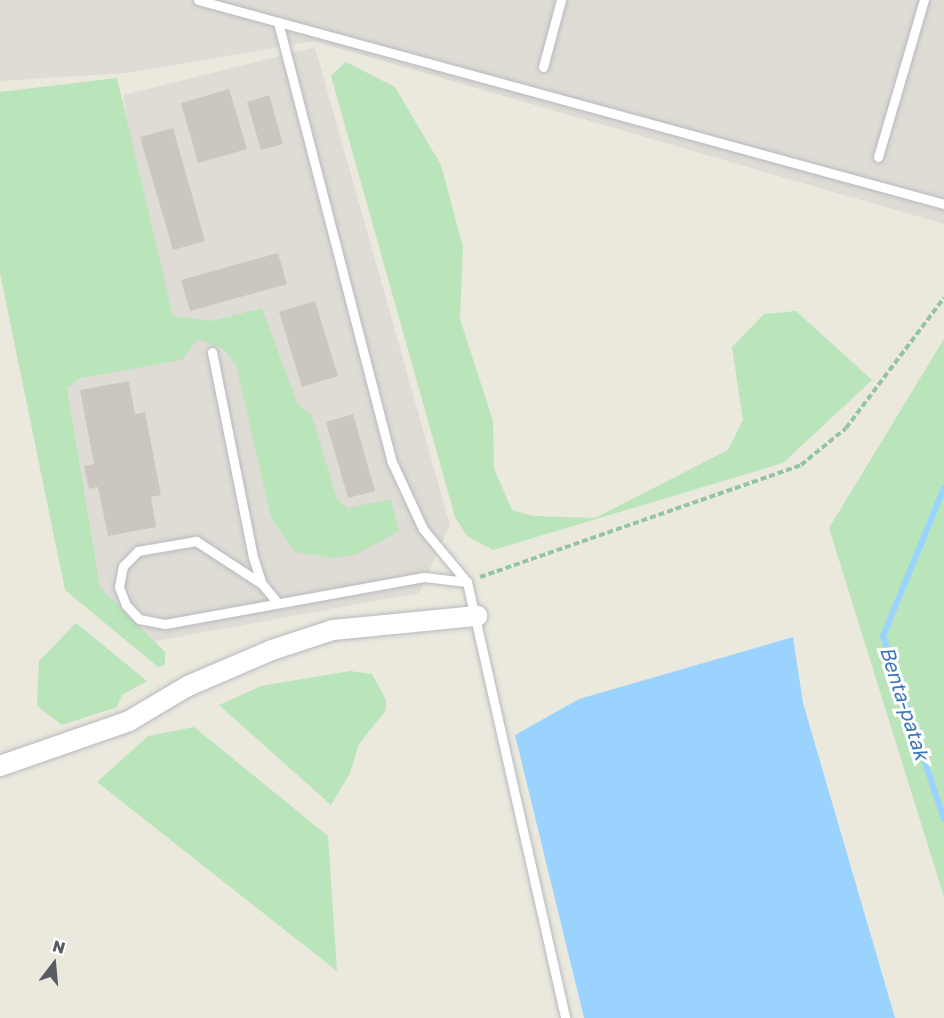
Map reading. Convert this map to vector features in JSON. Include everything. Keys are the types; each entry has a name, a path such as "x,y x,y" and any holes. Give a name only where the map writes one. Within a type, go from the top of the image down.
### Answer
{"street":[{"path":"0,766 129,721 188,686 272,650 333,630 477,616"}],"lane":[{"path":"199,0 944,204"},
{"path":"543,67 561,0"},
{"path":"878,157 924,0"},
{"path":"278,22 391,460 423,529 467,582 477,616 564,1018"},
{"path":"212,352 253,557 262,584"},
{"path":"278,603 262,584 196,542 138,551 123,566 119,587 126,605 139,619 165,624 424,577 467,582"}],"path":[{"path":"467,582 801,465 846,428 944,298"}],"shaded area":[{"path":"0,0 944,0 944,224 314,41 127,73 0,81"},
{"path":"315,47 450,525 419,593 140,644 85,594 34,304 151,266 123,95"}],"green space":[{"path":"346,62 395,87 441,165 463,247 460,319 493,421 494,469 512,510 533,516 595,518 728,450 743,420 732,347 764,314 796,311 872,380 783,463 493,550 467,536 455,517 331,76"},
{"path":"117,78 173,316 212,321 262,308 297,403 312,416 337,499 348,508 391,499 399,531 357,554 333,558 295,552 271,518 236,365 224,349 198,339 182,360 80,378 67,388 100,587 165,652 165,665 158,667 65,590 0,273 0,92"},
{"path":"944,339 944,897 829,528"},
{"path":"76,623 147,681 122,695 117,707 62,725 37,706 39,661"},
{"path":"350,671 372,674 386,700 386,710 359,744 350,773 331,805 219,705 261,686"},
{"path":"194,727 328,836 337,971 97,782 148,736"}],"water":[{"path":"793,637 803,703 895,1018 584,1018 515,735 579,699"}],"building":[{"path":"229,89 247,149 198,163 181,103"},
{"path":"269,95 283,144 261,150 247,102"},
{"path":"173,128 205,241 173,250 140,137"},
{"path":"278,253 287,284 190,311 181,280"},
{"path":"315,301 338,376 302,387 279,312"},
{"path":"129,381 135,414 145,412 161,495 151,497 156,527 108,536 98,487 89,489 84,466 94,464 80,390"},
{"path":"353,414 375,491 348,498 326,422"}],"waterway":[{"name":"Benta-patak","path":"944,488 883,636 944,819"}]}
